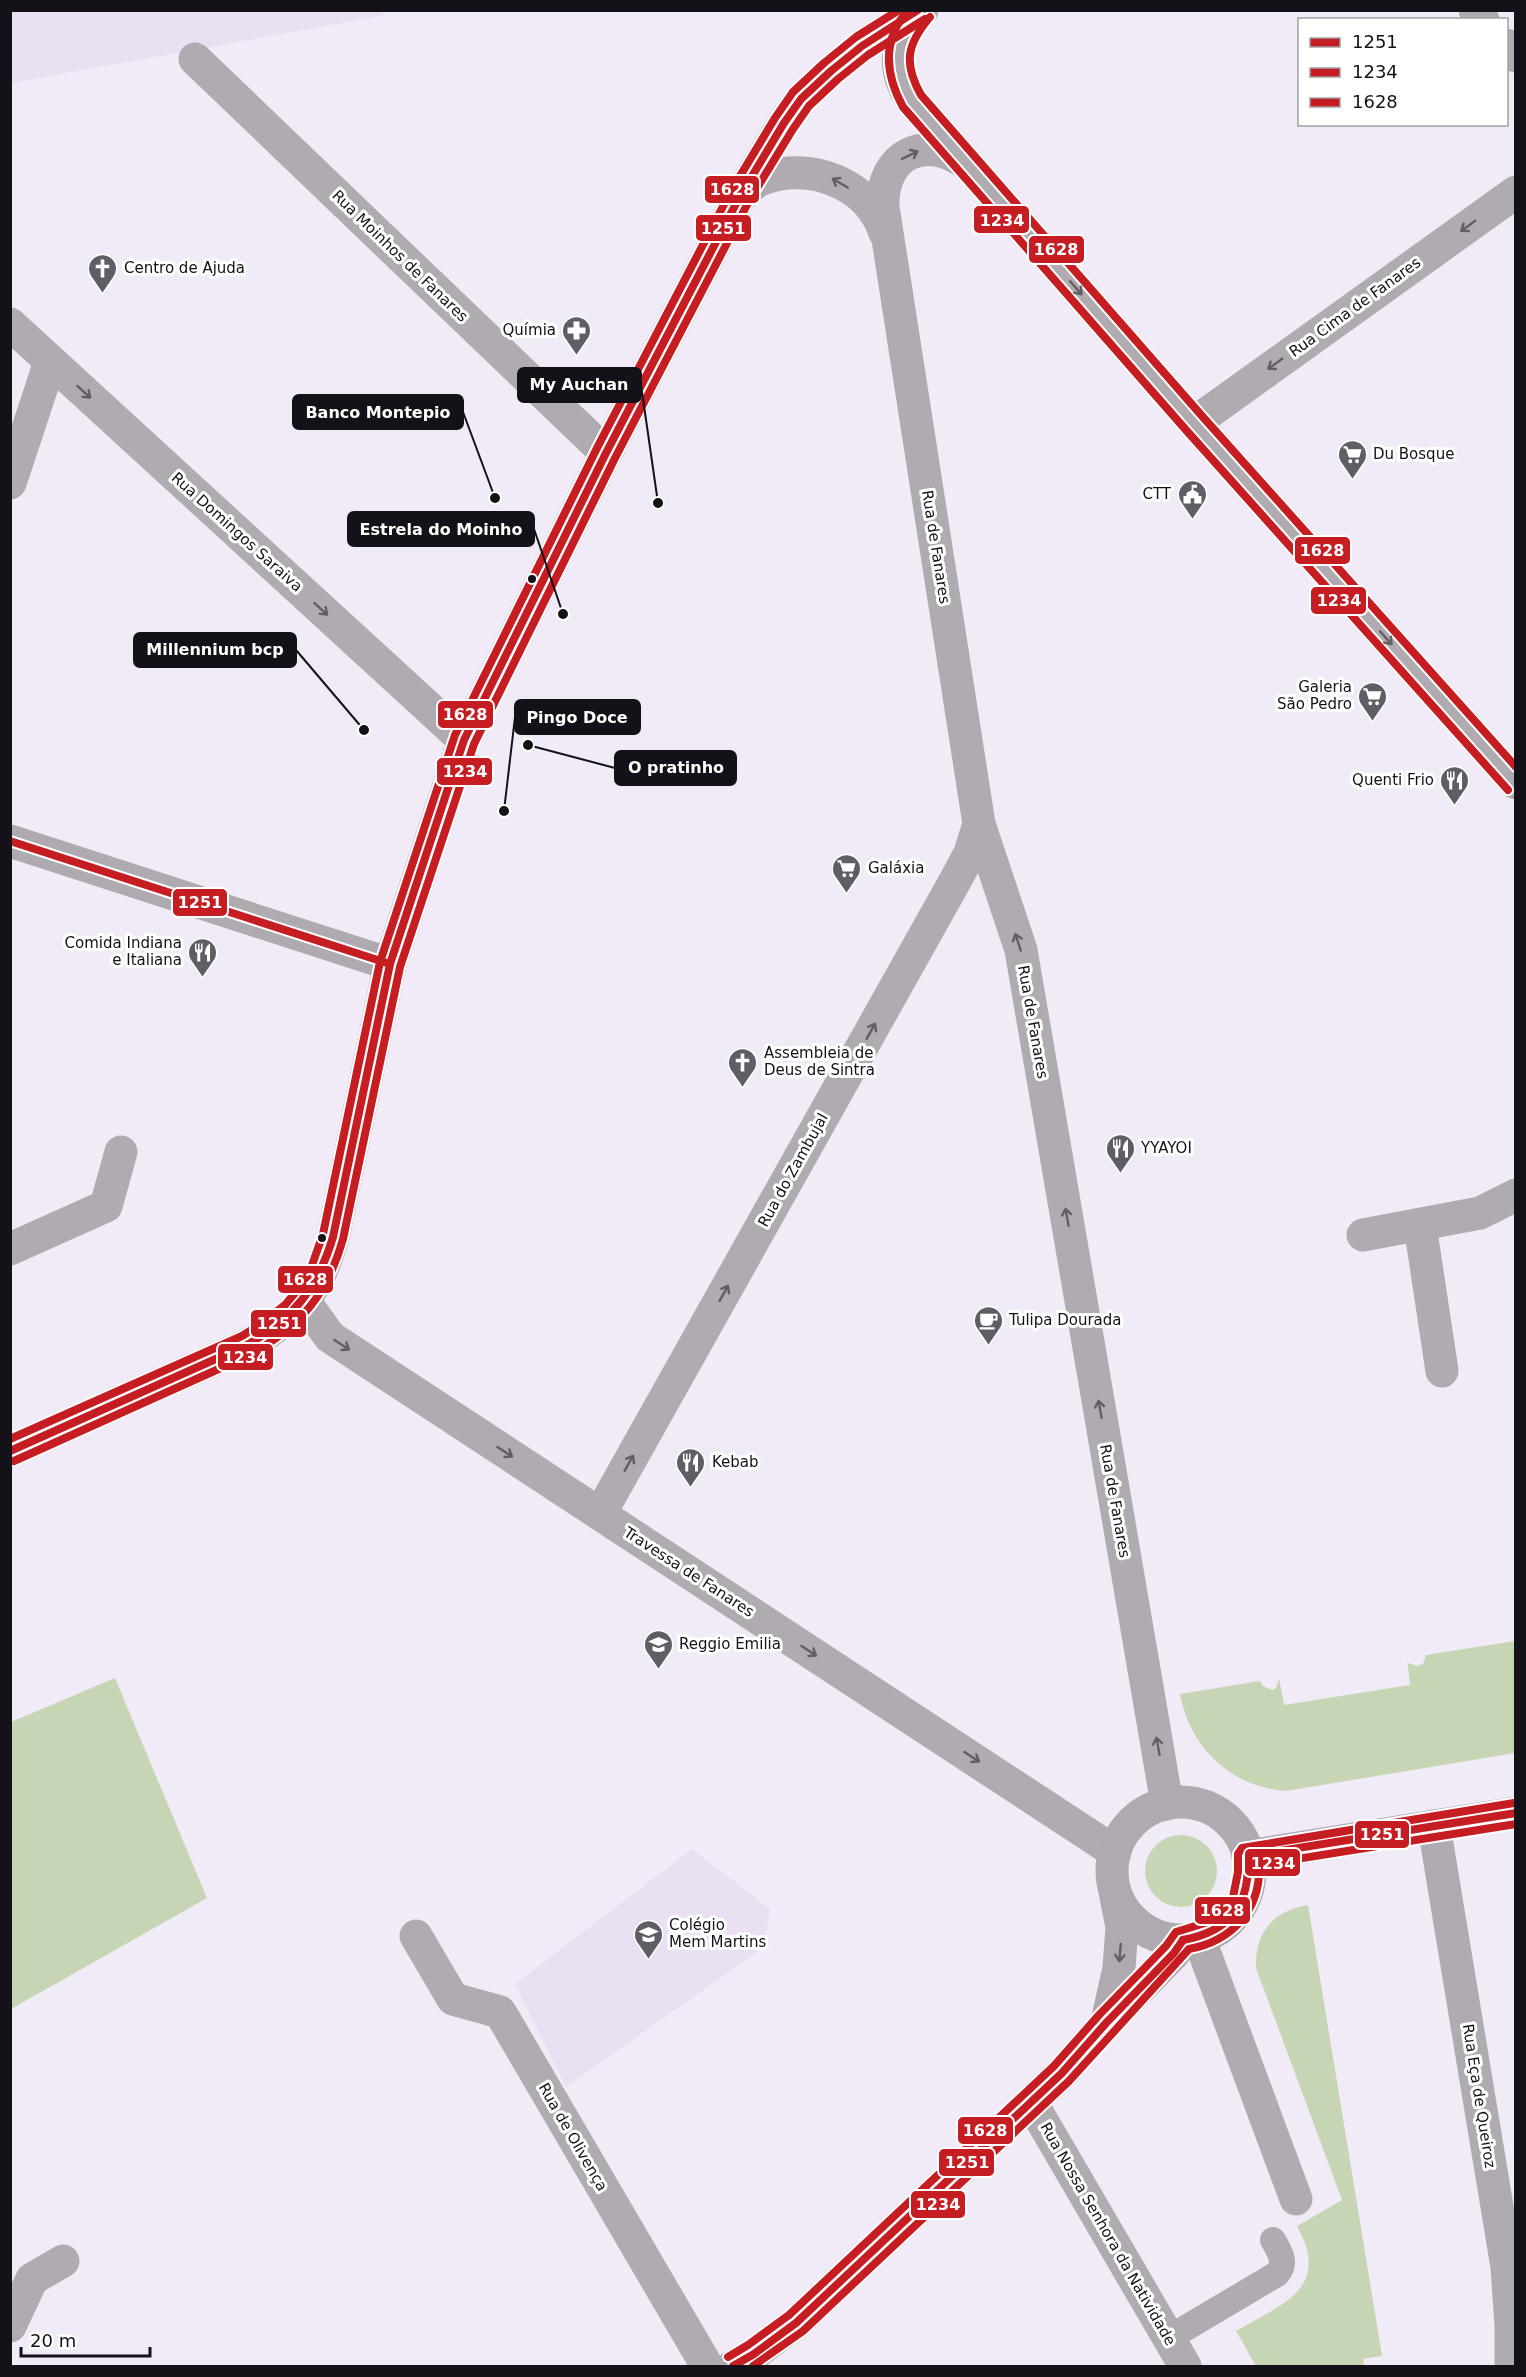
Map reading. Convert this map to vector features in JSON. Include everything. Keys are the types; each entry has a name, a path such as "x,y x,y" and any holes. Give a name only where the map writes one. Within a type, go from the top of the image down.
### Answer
{"street":[{"path":"920,10 902,37 898,54 898,70 903,87 912,101 1194,423 1515,783"},
{"path":"10,1451 248,1345 287,1319 304,1301 317,1281 327,1260 333,1237 390,964 464,740 606,453 740,196 801,99 862,46 920,10"},
{"name":"Rua Moinhos de Fanares","path":"195,59 606,453"},
{"path":"888,243 883,194 888,176 899,160 910,153 934,148 947,151 968,165"},
{"path":"740,196 759,180 783,173 807,172 831,178 853,190 871,207 883,227 888,243"},
{"name":"Rua Cima de Fanares","path":"1194,423 1515,192"},
{"name":"Rua de Fanares","path":"888,243 979,824 1021,950 1167,1804"},
{"name":"Rua Domingos Saraiva","path":"10,324 464,740"},
{"path":"10,483 50,362"},
{"name":"Rua do Zambujal","path":"600,1514 955,881 970,853 979,824"},
{"path":"10,841 390,964"},
{"path":"10,1249 106,1206 121,1152"},
{"path":"1363,1235 1480,1213 1515,1196"},
{"path":"1420,1225 1442,1371"},
{"name":"Travessa de Fanares","path":"304,1301 330,1337 1114,1852"},
{"path":"733,2367 796,2323 1062,2073 1107,2022 1174,1953 1191,1939 1221,1927 1239,1907 1248,1882 1248,1856 1237,1832 1219,1814 1194,1804 1167,1804 1153,1808 1140,1816 1120,1838 1114,1852 1112,1881 1122,1927 1119,1968 1107,2022"},
{"path":"1248,1856 1515,1813"},
{"name":"Rua Eça de Queiroz","path":"1434,1826 1508,2224 1507,2267 1511,2367"},
{"path":"1116,1895 1131,1919 1143,1928 1169,1939 1191,1939"},
{"name":"Rua de Olivença","path":"416,1936 453,1999 500,2012 707,2367"},
{"path":"1191,1939 1296,2199"},
{"name":"Rua Nossa Senhora da Natividade","path":"1031,2102 1185,2367"},
{"path":"10,2326 32,2279 63,2261"}],"lane":[{"path":"1168,2338 1277,2274 1280,2271 1282,2260 1273,2240"}],"shaded area":[{"path":"383,10 384,15 359,20 11,83 11,11"},
{"name":"Colégio Mem Martins","path":"692,1849 770,1909 764,1947 566,2087 515,1984"}],"green space":[{"path":"1515,1641 1515,1753 1286,1791 1248,1782 1231,1773 1216,1761 1193,1731 1185,1714 1180,1694 1260,1681 1263,1686 1272,1690 1276,1688 1279,1678 1284,1705 1410,1685 1407,1658 1408,1663 1417,1666 1423,1664 1426,1655"},
{"path":"115,1678 207,1898 11,2009 11,1722"},
{"path":"1181,1835 1195,1838 1207,1845 1214,1857 1217,1871 1214,1885 1207,1897 1195,1904 1181,1907 1167,1904 1155,1897 1148,1885 1145,1871 1148,1857 1155,1845 1167,1838"},
{"path":"1308,1905 1382,2356 1363,2359 1364,2366 1256,2366 1236,2331 1285,2303 1297,2292 1305,2280 1309,2265 1306,2247 1297,2226 1342,2200 1256,1968 1259,1944 1268,1925 1285,1912"}],"transit line":[{"name":"1628","path":"10,1439 242,1336 285,1305 304,1282 323,1234 380,962 455,735 597,448 731,191 775,118 793,92 824,63 856,37 899,10"},
{"name":"1234","path":"908,10 894,33 889,57 893,82 903,107 1186,430 1508,790"},
{"name":"1251","path":"10,1451 247,1345 278,1324 302,1300 311,1287 327,1256 333,1237 390,964 464,740 606,453 740,196 784,123 801,99 831,71 862,46 918,10"},
{"name":"1628","path":"930,17 916,36 910,54 912,73 921,95 1202,416 1516,767"},
{"name":"1234","path":"14,1461 252,1354 270,1343 299,1319 320,1292 337,1259 343,1239 400,967 474,744 615,458 749,201 793,129 809,106 838,79 868,55 925,19"},
{"name":"1251","path":"10,841 390,964"},
{"name":"1628","path":"728,2357 789,2315 1054,2066 1099,2015 1166,1946 1176,1932 1208,1922 1219,1915 1233,1897 1238,1872 1238,1854 1242,1848 1514,1803"},
{"name":"1251","path":"1248,1856 1516,1813"},
{"name":"1234","path":"753,2366 803,2331 1069,2081 1189,1949 1204,1945 1231,1931 1241,1921 1255,1896 1259,1865 1516,1824"},
{"name":"1251","path":"1183,1940 1214,1930 1234,1913 1245,1889 1248,1856"},
{"name":"1251","path":"733,2366 754,2354 796,2323 1062,2073 1107,2022 1174,1953 1183,1940"}],"place":[{"name":"Centro de Ajuda","path":"103,294"},
{"name":"Químia","path":"577,356"},
{"name":"Du Bosque","path":"1352,480"},
{"name":"Banco Montepio","path":"495,498"},
{"name":"My Auchan","path":"658,503"},
{"name":"CTT","path":"1192,520"},
{"name":"Estrela do Moinho","path":"563,614"},
{"name":"Galeria São Pedro","path":"1373,722"},
{"name":"Millennium bcp","path":"364,730"},
{"name":"O pratinho","path":"528,745"},
{"name":"Quenti Frio","path":"1455,806"},
{"name":"Pingo Doce","path":"504,811"},
{"name":"Galáxia","path":"847,894"},
{"name":"Comida Indiana e Italiana","path":"203,978"},
{"name":"Assembleia de Deus de Sintra","path":"743,1088"},
{"name":"YYAYOI","path":"1120,1174"},
{"name":"Tulipa Dourada","path":"988,1346"},
{"name":"Kebab","path":"691,1488"},
{"name":"Reggio Emilia","path":"658,1670"},
{"name":"Colégio Mem Martins","path":"648,1960"}]}
